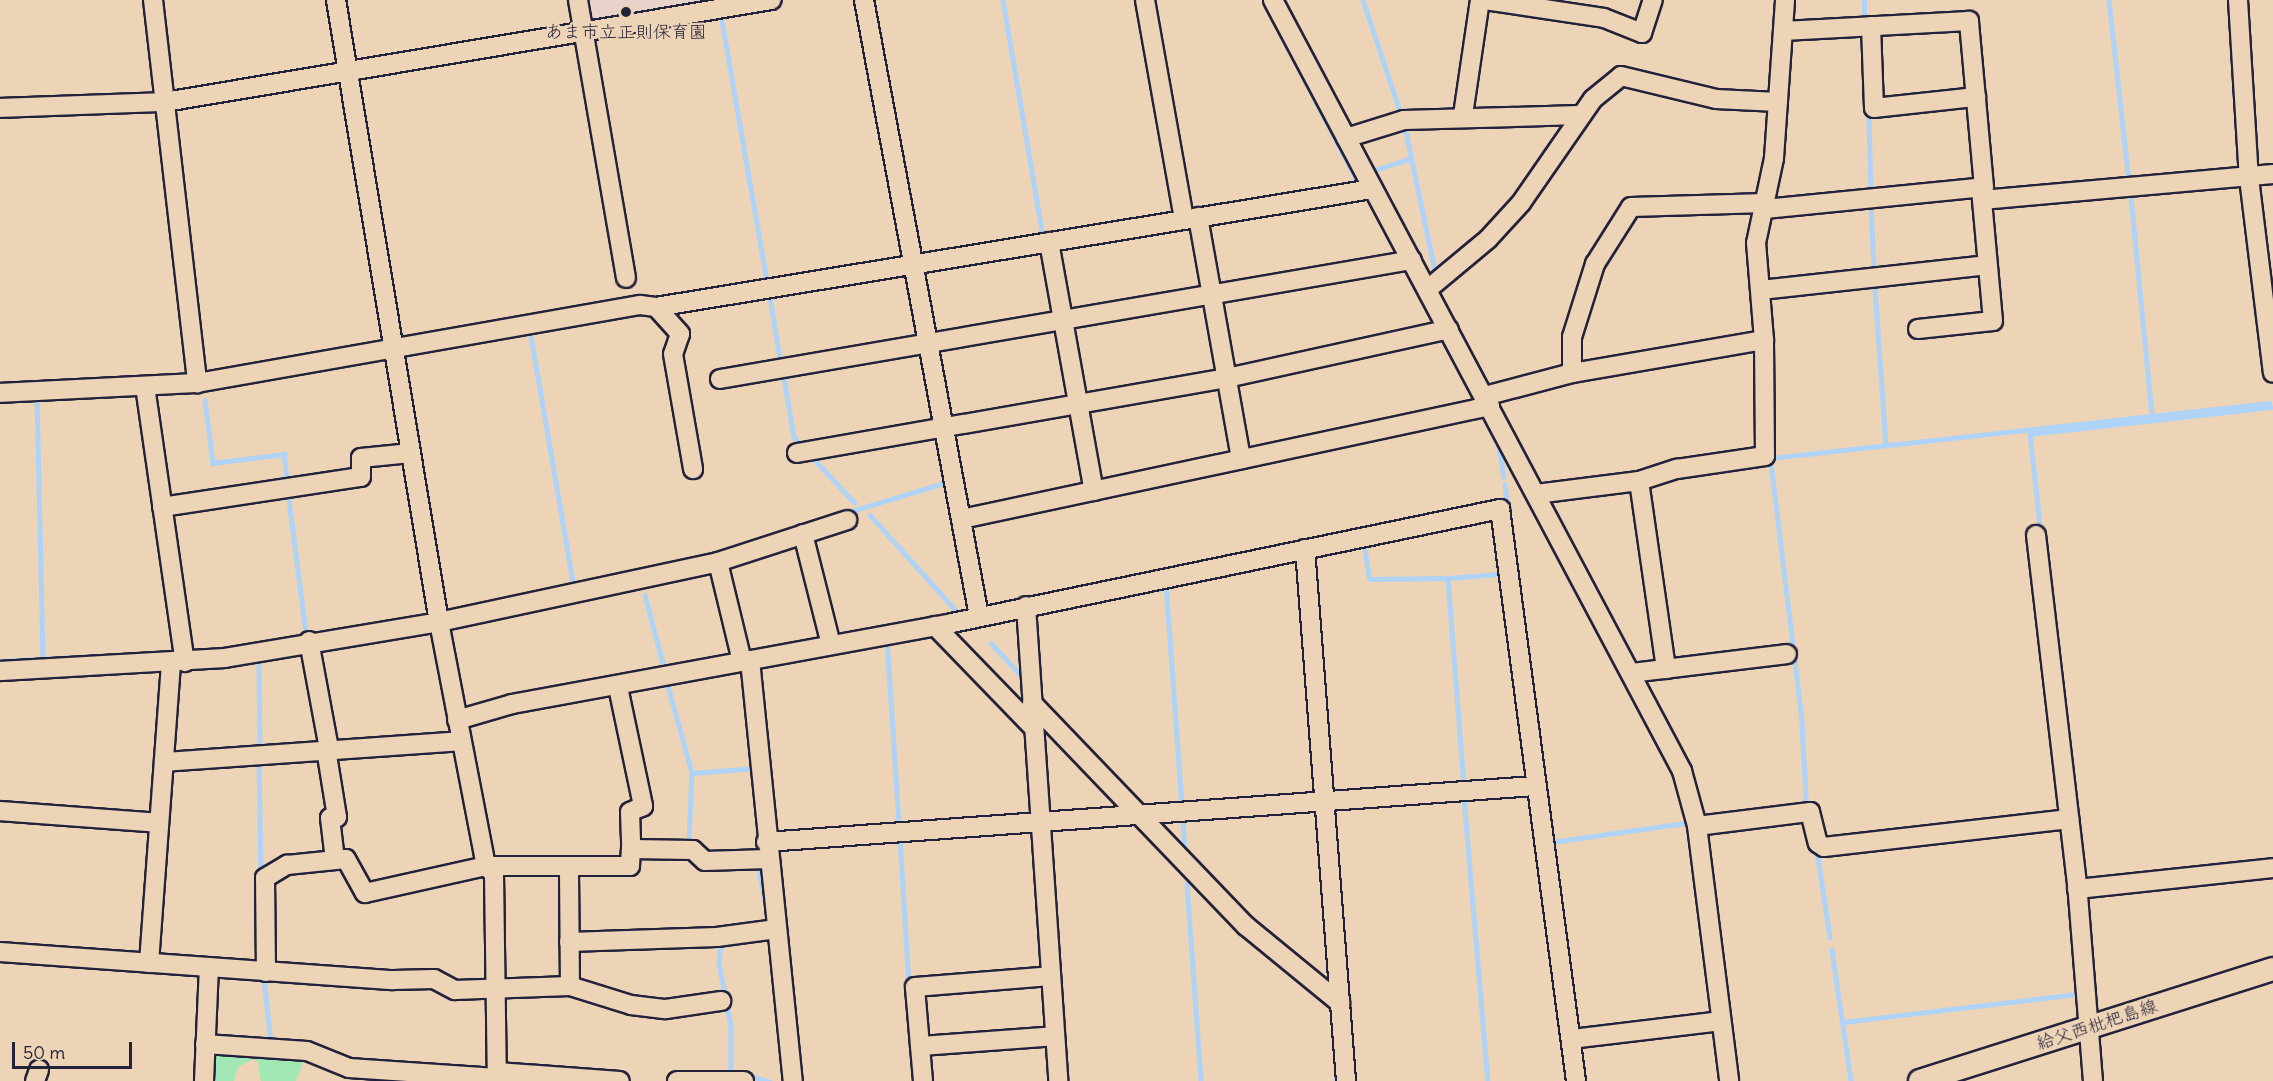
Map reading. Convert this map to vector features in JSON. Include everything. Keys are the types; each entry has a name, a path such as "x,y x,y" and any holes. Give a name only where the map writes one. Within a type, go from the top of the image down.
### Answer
{"main road":[{"name":"給父西枇杷島線","path":"1920,1081 2273,969"}],"street":[{"path":"153,0 197,382"},
{"path":"336,0 439,622 486,866 494,874 498,962 495,990 497,1077"},
{"path":"578,0 626,278"},
{"path":"0,108 165,102 771,0"},
{"path":"864,0 942,430 962,519 979,616"},
{"path":"1145,0 1191,219 1212,297 1241,459"},
{"path":"1273,0 1682,771 1697,826 1728,1081"},
{"path":"1463,115 1480,0"},
{"path":"1485,0 1604,18 1642,33 1653,0"},
{"path":"1536,494 1639,481 1677,469 1765,456 1764,340 1756,243 1766,206 1778,102 1785,0"},
{"path":"2238,0 2249,178 2273,373"},
{"path":"1783,31 1969,21 1986,265 1993,321 1918,329"},
{"path":"1871,26 1874,108 1976,97"},
{"path":"1428,289 1488,239 1521,203 1579,115 1621,76 1716,99 1778,102"},
{"path":"1346,138 1404,120 1463,115 1579,115"},
{"path":"1572,373 1572,337 1595,264 1631,207 1766,206 2249,178 2273,174"},
{"path":"0,393 197,382 394,350 640,305 656,307 1372,189"},
{"path":"1049,242 1094,491"},
{"path":"720,379 1064,323 1412,260"},
{"path":"1761,290 1986,265"},
{"path":"656,307 680,334 673,354 693,469"},
{"path":"797,453 942,430 1227,378 1449,329"},
{"path":"962,519 1241,459 1487,401 1572,373 1764,340"},
{"path":"145,386 162,507 178,663 164,762 149,963"},
{"path":"162,507 361,477 361,458 411,453"},
{"path":"1639,481 1666,669"},
{"path":"457,720 512,704 618,687 935,626 1500,509 1534,786 1576,1081"},
{"path":"0,670 178,663 439,622 718,562 847,520"},
{"path":"803,534 831,645"},
{"path":"2036,535 2077,890 2093,1081"},
{"path":"1305,549 1346,1081"},
{"path":"718,562 746,661 793,1081"},
{"path":"1026,606 1058,1081"},
{"path":"935,626 1034,728"},
{"path":"309,641 338,817 330,818 335,860"},
{"path":"1631,673 1787,654"},
{"path":"266,972 265,878 287,865 346,859 365,893 486,866 569,869 630,866 630,812 643,807 618,687"},
{"path":"1032,703 1246,926 1340,1002"},
{"path":"164,762 461,741"},
{"path":"631,849 693,850 705,861 767,850 1040,822 1534,786"},
{"path":"0,811 159,823"},
{"path":"1697,826 1810,812 1818,843 1824,847 2069,819"},
{"path":"2077,890 2273,868"},
{"path":"569,869 570,986"},
{"path":"569,942 717,937 776,928"},
{"path":"0,952 266,972 434,978 454,990 570,986 643,1006 666,1008 721,1001"},
{"path":"204,1081 209,967"},
{"path":"923,1081 915,987 1051,975"},
{"path":"1571,1039 1721,1021"},
{"path":"920,1046 1055,1036"},
{"path":"205,1044 307,1051 349,1068 497,1077 620,1081"},
{"path":"677,1081 744,1081"}],"shaded area":[{"name":"あま市立正則保育園","path":"584,0 717,0 594,25 588,21"}],"green space":[{"path":"211,1049 304,1060 296,1081 261,1081 258,1062 253,1059 238,1067 234,1081 209,1081"}],"waterway":[{"path":"1003,0 1043,237"},
{"path":"1363,0 1400,111"},
{"path":"1864,0 1864,19"},
{"path":"2109,0 2129,182"},
{"path":"721,15 766,276"},
{"path":"1293,57 1360,186"},
{"path":"1869,119 1871,190"},
{"path":"1405,127 1435,271"},
{"path":"1375,170 1411,158"},
{"path":"2131,197 2152,417"},
{"path":"1871,205 1874,269"},
{"path":"1875,288 1886,445"},
{"path":"770,297 781,364"},
{"path":"530,330 574,588"},
{"path":"784,378 794,437 800,444"},
{"path":"37,395 43,659"},
{"path":"205,400 213,463 284,454 287,478"},
{"path":"1806,806 1801,715 1770,458 2269,403"},
{"path":"2030,434 2270,407"},
{"path":"2030,434 2041,533"},
{"path":"1499,446 1504,477"},
{"path":"812,457 854,502"},
{"path":"855,510 944,483"},
{"path":"1505,484 1508,508"},
{"path":"288,492 306,633"},
{"path":"870,515 959,614"},
{"path":"1364,543 1370,579 1448,578 1464,785"},
{"path":"1448,578 1499,574"},
{"path":"1166,583 1182,806"},
{"path":"645,595 665,671"},
{"path":"258,644 422,616"},
{"path":"887,638 899,825"},
{"path":"991,643 1022,676"},
{"path":"0,661 96,656"},
{"path":"259,659 260,750"},
{"path":"667,682 692,773 689,842"},
{"path":"259,760 261,874"},
{"path":"692,773 755,768"},
{"path":"1464,797 1488,1081"},
{"path":"1183,817 1185,853"},
{"path":"1552,842 1685,823"},
{"path":"900,838 909,985"},
{"path":"1817,851 1830,937"},
{"path":"758,865 766,905"},
{"path":"1187,884 1201,1081"},
{"path":"721,942 719,963 731,1026 731,1072 738,1073"},
{"path":"1832,950 1851,1081"},
{"path":"264,978 271,1042"},
{"path":"1843,1022 2077,994"},
{"path":"1336,1063 1337,1081"},
{"path":"746,1075 769,1081"}],"place":[{"name":"あま市立正則保育園","path":"626,12"}]}
